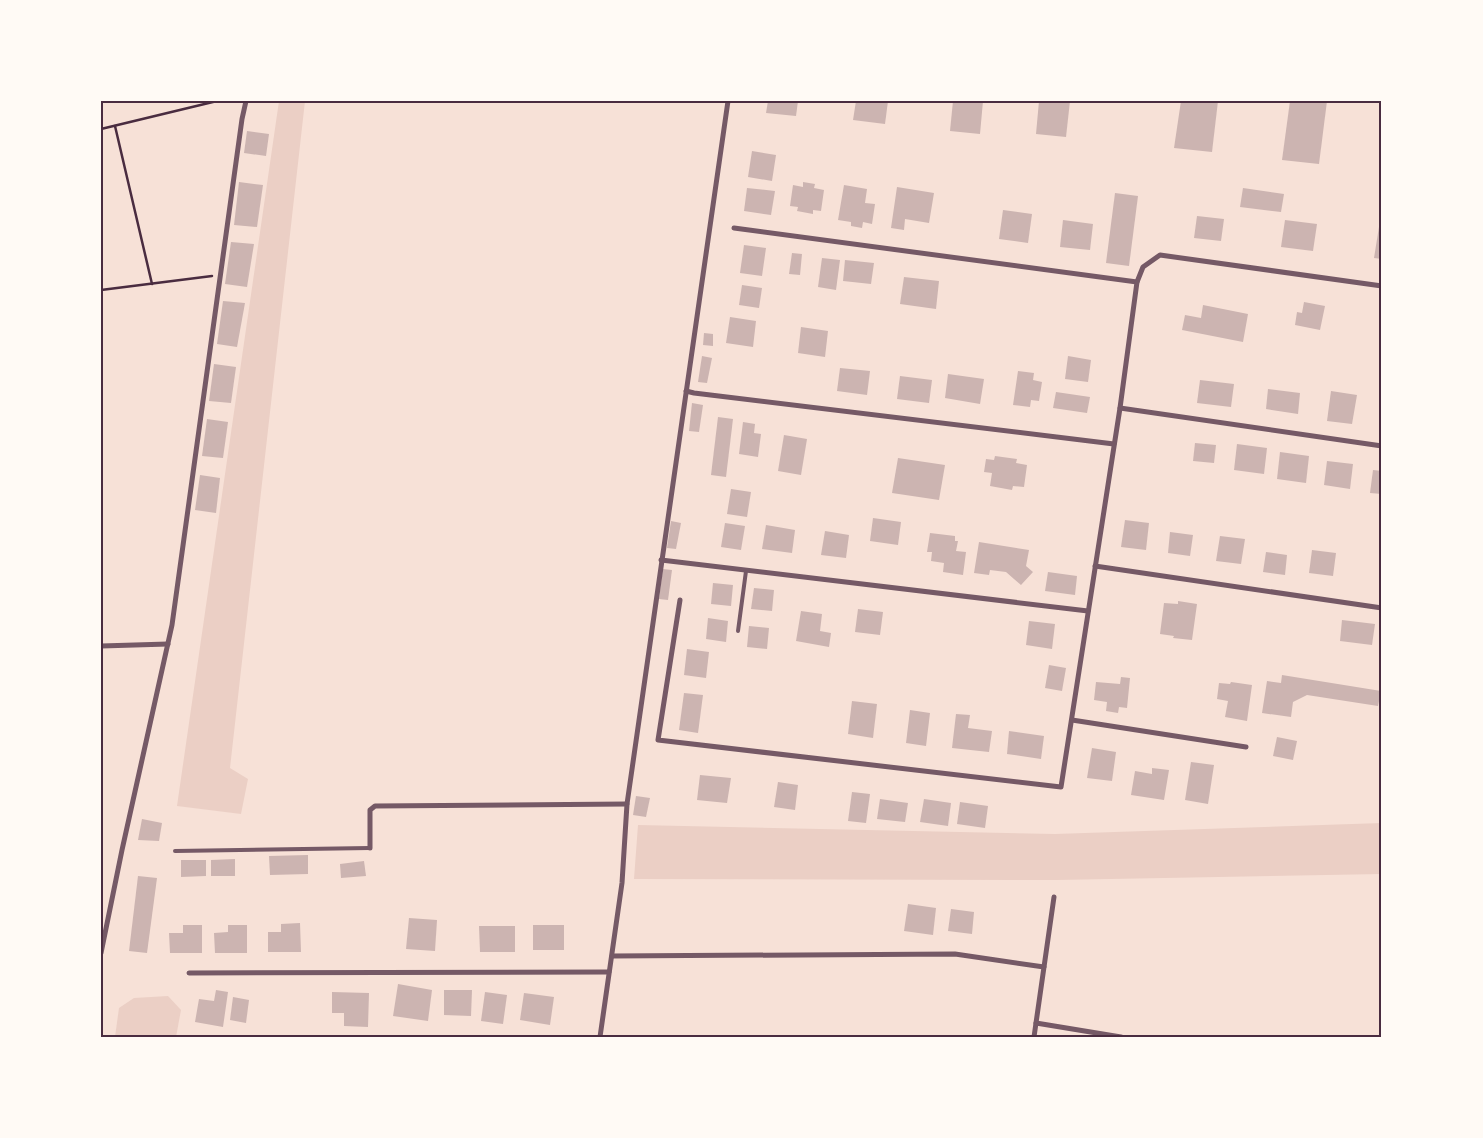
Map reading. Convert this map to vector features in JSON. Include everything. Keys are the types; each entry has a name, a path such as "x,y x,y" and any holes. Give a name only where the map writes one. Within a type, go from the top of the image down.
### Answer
{"street":[{"path":"101,953 168,644 246,101"},
{"path":"600,1037 622,883 627,804 728,101"},
{"path":"734,228 1137,282"},
{"path":"680,600 658,740 1062,787 1120,408 1137,282 1143,267 1160,255 1382,286"},
{"path":"686,391 1114,444"},
{"path":"1120,408 1382,446"},
{"path":"661,560 1088,611"},
{"path":"1095,566 1382,608"},
{"path":"101,646 168,644"},
{"path":"1072,720 1246,746"},
{"path":"370,848 370,810 375,806 627,804"},
{"path":"1034,1037 1054,897"},
{"path":"612,956 955,954 1044,966"},
{"path":"188,974 609,972"},
{"path":"1036,1023 1121,1037"}],"lane":[{"path":"738,631 746,571"},
{"path":"175,851 370,848"}],"path":[{"path":"101,129 217,101"},
{"path":"115,126 152,284"},
{"path":"101,290 221,275"}],"shaded area":[{"path":"279,101 305,101 230,768 248,779 241,814 177,806"},
{"path":"1382,823 1382,874 1057,880 634,879 638,825 1055,834"},
{"path":"168,996 181,1010 176,1037 115,1037 119,1008 134,998"}],"building":[{"path":"768,101 798,101 796,116 766,113"},
{"path":"856,101 888,101 885,124 853,120"},
{"path":"953,101 983,101 980,134 950,131"},
{"path":"1039,101 1070,101 1066,137 1036,134"},
{"path":"1181,101 1218,101 1212,152 1174,148"},
{"path":"1290,101 1327,101 1319,164 1282,160"},
{"path":"247,131 269,134 266,156 244,153"},
{"path":"752,151 776,155 772,181 748,177"},
{"path":"239,182 263,185 257,227 234,225"},
{"path":"803,182 815,184 814,188 824,190 821,211 813,210 813,214 797,211 798,207 790,206 793,185 803,187"},
{"path":"844,185 867,189 865,203 875,204 872,224 863,222 862,228 851,226 851,222 838,220"},
{"path":"897,187 934,193 929,223 905,219 904,230 891,228"},
{"path":"747,188 775,191 771,215 744,211"},
{"path":"1243,188 1284,194 1281,212 1240,207"},
{"path":"1115,193 1138,196 1129,266 1106,263"},
{"path":"1003,210 1032,214 1028,243 999,239"},
{"path":"1197,216 1224,219 1221,241 1194,238"},
{"path":"1063,220 1093,224 1090,250 1060,247"},
{"path":"1285,220 1317,224 1313,251 1281,247"},
{"path":"1379,227 1382,228 1382,259 1374,258"},
{"path":"231,242 254,244 247,287 225,284"},
{"path":"744,245 766,248 762,276 740,273"},
{"path":"792,253 802,254 800,275 789,274"},
{"path":"822,258 840,260 836,290 818,287"},
{"path":"845,260 874,263 871,284 843,281"},
{"path":"904,277 939,281 936,309 900,304"},
{"path":"742,285 762,288 759,308 739,305"},
{"path":"223,301 245,303 237,347 217,344"},
{"path":"1304,302 1325,306 1320,330 1295,325 1297,312 1302,313"},
{"path":"1203,305 1248,314 1243,342 1182,330 1185,315 1201,318"},
{"path":"730,317 756,321 753,347 726,343"},
{"path":"801,327 828,331 825,357 798,353"},
{"path":"704,333 713,334 713,346 703,345"},
{"path":"702,356 712,358 707,383 698,382"},
{"path":"1068,356 1091,360 1088,382 1065,379"},
{"path":"214,364 236,367 231,403 209,401"},
{"path":"840,368 870,371 867,395 837,391"},
{"path":"1018,371 1034,373 1033,380 1042,382 1039,401 1031,400 1030,407 1013,405"},
{"path":"948,374 984,379 980,404 945,398"},
{"path":"900,376 932,380 929,403 897,399"},
{"path":"1200,380 1234,384 1231,407 1197,403"},
{"path":"1268,389 1300,393 1298,414 1266,409"},
{"path":"1331,391 1357,395 1352,424 1327,421"},
{"path":"1056,392 1090,397 1087,413 1053,408"},
{"path":"692,403 703,405 699,432 689,431"},
{"path":"718,417 733,419 726,477 711,475"},
{"path":"207,419 228,422 223,458 202,456"},
{"path":"743,422 755,424 754,433 761,434 758,457 739,454"},
{"path":"784,435 807,439 801,475 778,471"},
{"path":"1195,443 1216,445 1214,463 1193,461"},
{"path":"1237,444 1267,448 1264,474 1234,470"},
{"path":"1280,452 1309,456 1306,483 1277,479"},
{"path":"995,456 1017,459 1016,463 1027,465 1024,487 1013,486 1012,490 990,486 992,473 984,472 986,459 994,460"},
{"path":"898,458 945,465 939,500 892,493"},
{"path":"1327,461 1353,464 1350,489 1324,485"},
{"path":"1373,470 1382,471 1382,494 1370,493"},
{"path":"200,475 220,478 216,513 195,510"},
{"path":"731,489 751,492 747,517 727,514"},
{"path":"873,518 901,522 898,545 870,541"},
{"path":"1125,520 1149,523 1146,550 1121,547"},
{"path":"671,521 681,523 676,549 667,548"},
{"path":"725,523 745,526 741,550 721,547"},
{"path":"766,525 795,530 792,553 762,549"},
{"path":"825,531 849,535 846,558 821,555"},
{"path":"1170,532 1193,535 1190,556 1168,553"},
{"path":"930,533 955,536 955,541 958,541 956,551 966,552 963,575 943,572 944,563 931,561 932,552 927,552"},
{"path":"1220,536 1245,539 1241,564 1216,561"},
{"path":"979,542 1029,550 1026,566 1033,572 1021,585 1006,572 990,570 989,575 974,573"},
{"path":"1312,550 1336,553 1333,576 1309,573"},
{"path":"1266,552 1287,555 1285,575 1263,572"},
{"path":"663,569 672,570 668,600 659,599"},
{"path":"1048,572 1077,576 1075,595 1045,591"},
{"path":"713,583 733,585 731,606 711,604"},
{"path":"754,588 774,590 772,611 751,609"},
{"path":"1178,601 1197,604 1192,640 1173,638 1174,636 1160,634 1164,603 1178,604"},
{"path":"858,609 883,612 880,635 855,632"},
{"path":"801,611 822,614 820,631 831,633 829,647 796,641"},
{"path":"708,618 728,621 726,642 706,639"},
{"path":"1342,620 1375,624 1372,645 1340,641"},
{"path":"1029,621 1055,624 1052,649 1026,645"},
{"path":"749,626 769,628 767,649 747,647"},
{"path":"687,649 709,652 706,678 684,675"},
{"path":"1049,665 1066,668 1062,691 1045,688"},
{"path":"1282,675 1381,691 1378,706 1307,695 1293,702 1291,717 1262,713 1267,681 1281,683"},
{"path":"1121,677 1130,678 1127,708 1119,707 1118,713 1106,711 1107,702 1094,700 1096,682 1120,684"},
{"path":"1231,682 1252,685 1247,721 1225,717 1228,701 1217,699 1219,683 1230,684"},
{"path":"684,693 703,695 698,733 679,730"},
{"path":"852,701 877,704 873,738 848,734"},
{"path":"910,710 930,713 926,746 906,743"},
{"path":"956,714 970,715 968,728 992,731 989,752 952,748"},
{"path":"1009,731 1044,736 1041,759 1007,754"},
{"path":"1277,737 1297,741 1293,760 1273,756"},
{"path":"1092,748 1116,752 1112,781 1087,778"},
{"path":"1191,762 1214,765 1208,804 1185,800"},
{"path":"1152,768 1169,770 1164,800 1131,795 1135,771 1152,774"},
{"path":"700,775 731,778 727,803 697,800"},
{"path":"778,782 798,785 795,810 774,807"},
{"path":"852,792 870,794 866,823 848,821"},
{"path":"636,796 650,798 646,817 633,815"},
{"path":"880,799 908,803 905,822 877,819"},
{"path":"924,799 951,803 948,826 920,822"},
{"path":"960,802 988,806 985,828 957,824"},
{"path":"142,819 162,823 159,841 138,840"},
{"path":"308,855 308,874 270,875 269,856"},
{"path":"235,859 235,876 211,876 211,860"},
{"path":"181,860 206,860 206,876 181,877"},
{"path":"364,861 366,876 341,878 340,864"},
{"path":"138,876 157,878 147,953 129,951"},
{"path":"908,904 936,908 933,935 904,931"},
{"path":"951,909 974,912 972,934 948,931"},
{"path":"409,918 437,920 435,951 406,949"},
{"path":"300,923 301,952 268,952 268,932 281,932 281,924"},
{"path":"183,925 202,925 202,953 170,953 169,933 183,933"},
{"path":"228,925 247,925 247,953 215,953 214,933 228,932"},
{"path":"533,925 564,925 564,950 533,950"},
{"path":"479,926 515,926 515,952 480,952"},
{"path":"398,984 432,990 428,1021 393,1016"},
{"path":"216,990 228,992 223,1027 195,1022 199,999 214,1001"},
{"path":"444,990 472,990 471,1016 444,1015"},
{"path":"332,992 369,993 368,1027 344,1026 344,1013 332,1013"},
{"path":"485,992 507,995 503,1024 481,1021"},
{"path":"524,993 554,997 550,1025 520,1020"},
{"path":"233,997 249,1000 246,1023 230,1020"}]}
